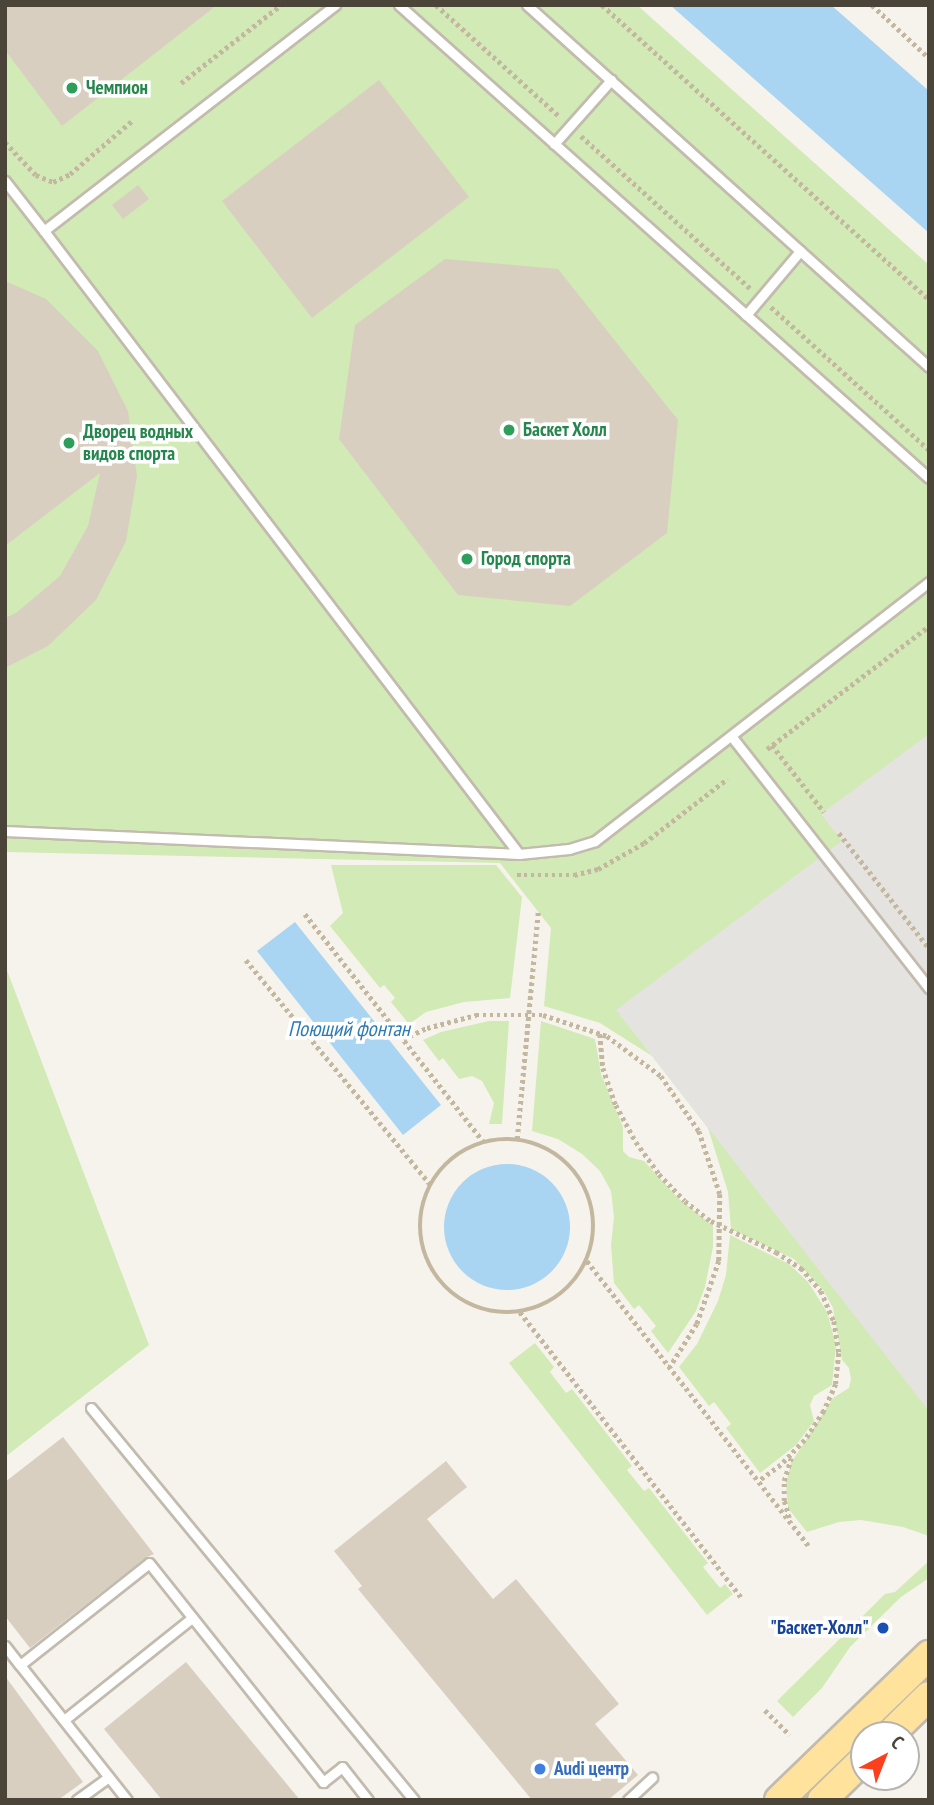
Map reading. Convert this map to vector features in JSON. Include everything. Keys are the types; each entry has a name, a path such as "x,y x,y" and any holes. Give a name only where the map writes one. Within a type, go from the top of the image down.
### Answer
{"main road":[{"path":"779,1800 929,1655"},
{"path":"903,1721 929,1696"},
{"path":"822,1800 850,1773"}],"lane":[{"path":"44,232 335,5"},
{"path":"399,5 929,478"},
{"path":"527,5 929,367"},
{"path":"554,144 611,80"},
{"path":"5,181 519,854"},
{"path":"746,315 800,251"},
{"path":"5,831 519,854 551,853 595,841 929,582"},
{"path":"732,737 929,988"},
{"path":"91,1408 414,1800"},
{"path":"20,1665 149,1563 323,1782 342,1767 368,1800"},
{"path":"64,1720 192,1618"},
{"path":"5,1646 127,1800"},
{"path":"77,1800 109,1777"},
{"path":"628,1800 652,1778"}],"path":[{"path":"181,83 281,5"},
{"path":"436,5 929,450"},
{"path":"602,5 929,299"},
{"path":"873,5 929,58"},
{"path":"5,142 36,175 53,182 70,174 133,120"},
{"path":"767,749 929,626"},
{"path":"772,745 824,812"},
{"path":"517,875 574,875 598,869 644,843 727,779"},
{"path":"839,833 929,948"},
{"path":"517,1139 538,911"},
{"path":"305,914 484,1142"},
{"path":"246,960 431,1185"},
{"path":"403,1039 427,1027 477,1015 543,1015 600,1034 661,1076 699,1131 720,1194 719,1261 697,1324 670,1367"},
{"path":"600,1034 603,1068 616,1105 636,1143 685,1201 719,1226 776,1252 801,1268 821,1291 834,1321 839,1353 836,1384 824,1411 782,1465 759,1481"},
{"path":"517,1139 545,1147 568,1164 585,1187 594,1215 593,1244 583,1271 564,1293 539,1308 520,1312 482,1311 456,1298 436,1278 423,1252 419,1223 425,1195 431,1185 439,1170 461,1151 484,1142 517,1139"},
{"path":"587,1260 810,1547"},
{"path":"520,1312 742,1598"},
{"path":"790,1522 784,1500 784,1481 786,1466 793,1452"},
{"path":"765,1710 790,1735"}],"green space":[{"name":"Город спорта","path":"5,5 637,5 929,265 929,1536 903,1527 861,1520 839,1522 807,1532 788,1508 786,1484 791,1463 833,1398 849,1388 849,1368 842,1360 833,1308 824,1291 794,1259 731,1229 728,1192 708,1128 652,1056 600,1023 544,1006 551,928 500,863 5,852"},
{"path":"331,865 496,865 522,897 510,998 464,1002 426,1012 409,1024 391,1002 395,998 384,985 380,988 330,926 343,913"},
{"path":"5,965 149,1345 5,1457"},
{"path":"489,1021 509,1021 502,1124 489,1124 494,1103 482,1081 472,1076 459,1079 443,1058 439,1061 423,1040 441,1032"},
{"path":"541,1021 595,1039 601,1074 623,1127 623,1151 629,1157 644,1161 679,1199 713,1226 713,1247 705,1287 696,1311 668,1353 651,1331 656,1326 639,1305 634,1309 614,1283 611,1245 614,1217 611,1191 600,1171 582,1154 558,1139 532,1131"},
{"path":"730,1235 789,1264 808,1282 827,1312 836,1345 832,1385 814,1396 810,1405 814,1421 796,1445 760,1473 726,1428 731,1424 714,1402 709,1406 679,1367 697,1344 718,1301 726,1275"},
{"path":"535,1343 554,1367 550,1372 566,1393 572,1389 632,1466 627,1470 644,1491 649,1488 708,1563 703,1567 720,1588 725,1584 733,1594 707,1615 509,1363"},
{"path":"929,1561 929,1578 901,1597 850,1647 822,1688 793,1717 777,1701 885,1594 895,1592"}],"shaded area":[{"path":"929,734 929,1411 616,1010 842,841 821,814"}],"water":[{"path":"670,5 831,5 929,91 929,233"},
{"name":"Поющий фонтан","path":"295,922 441,1105 403,1135 257,951"},
{"path":"507,1164 531,1169 551,1183 565,1203 570,1227 565,1251 551,1271 531,1285 507,1290 483,1285 463,1271 449,1251 444,1227 449,1203 463,1183 483,1169"}],"building":[{"name":"Чемпион","path":"5,5 217,5 62,126 5,50"},
{"path":"379,80 469,197 312,318 222,201"},
{"path":"138,185 149,199 123,219 112,205"},
{"name":"Баскет Холл","path":"445,259 558,269 678,420 667,533 570,606 458,595 339,439 355,325"},
{"name":"Дворец водных видов спорта","path":"5,281 46,299 98,351 128,411 137,476 126,541 96,600 48,646 5,668 5,618 16,613 60,576 88,526 100,473 5,546"},
{"path":"63,1437 154,1554 145,1558 30,1648 5,1616 5,1482"},
{"path":"446,1461 467,1487 427,1519 493,1599 516,1579 619,1704 595,1724 638,1775 608,1800 532,1800 358,1589 362,1586 334,1551"},
{"path":"186,1662 300,1800 162,1800 104,1729"},
{"path":"5,1676 83,1782 58,1800 5,1800"}],"place":[{"name":"Чемпион","path":"72,88"},
{"name":"Баскет Холл","path":"509,430"},
{"name":"Дворец водных видов спорта","path":"69,443"},
{"name":"Город спорта","path":"467,559"},
{"name":"\"Баскет-Холл\"","path":"883,1628"},
{"name":"Audi центр","path":"540,1769"}]}
